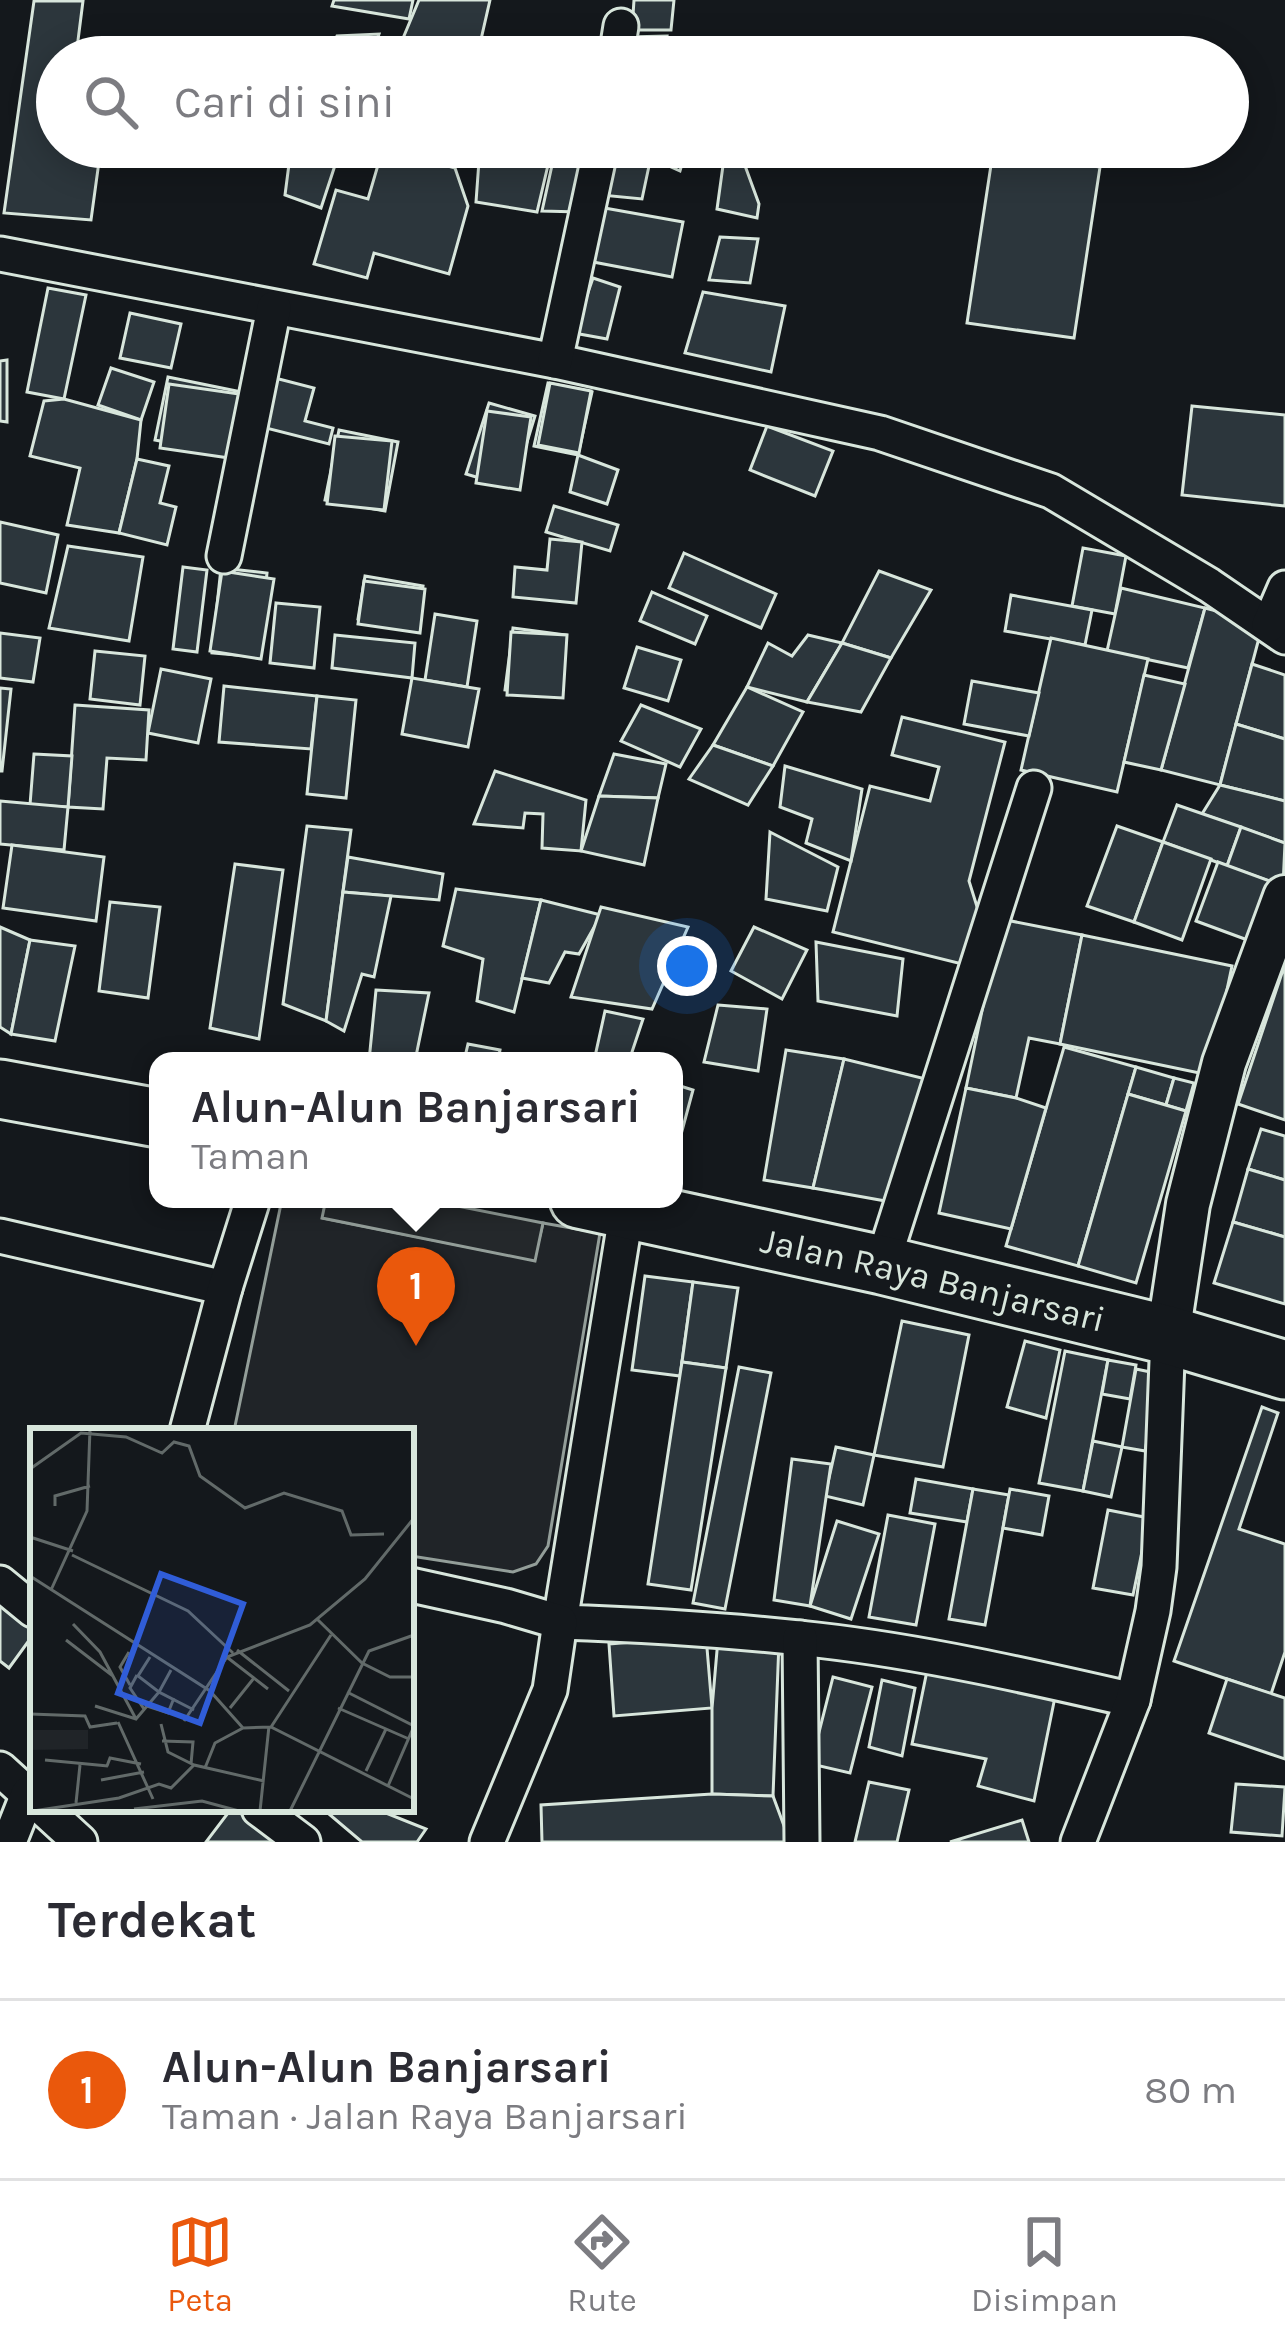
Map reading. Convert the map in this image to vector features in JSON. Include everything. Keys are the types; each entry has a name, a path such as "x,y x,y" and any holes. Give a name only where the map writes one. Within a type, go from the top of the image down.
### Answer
{"highway":[{"path":"0,1089 149,1116"},
{"name":"Jalan Raya Banjarsari","path":"621,1208 882,1265 1168,1335 1285,1370"}],"street":[{"path":"556,361 597,168"},
{"path":"0,254 556,361 880,433 1051,491 1277,631 1285,588"},
{"path":"224,556 274,308"},
{"path":"882,1265 1034,788"},
{"path":"1078,1842 1132,1700 1154,1610 1168,1335 1188,1204 1219,1083 1285,898"},
{"path":"188,1428 251,1208"},
{"path":"487,1842 550,1690 603,1208"},
{"path":"0,1236 225,1288"},
{"path":"0,1583 30,1608"},
{"path":"414,1586 560,1622 800,1639 985,1666 1132,1700"},
{"path":"800,1639 802,1842"},
{"path":"0,1768 30,1796"},
{"path":"9,1842 30,1809"},
{"path":"47,1812 80,1842"},
{"path":"263,1812 303,1842"}],"shaded area":[{"path":"280,1208 325,1208 323,1218 534,1260 543,1223 600,1233 548,1546 536,1564 513,1572 414,1556 414,1428 235,1428"},
{"path":"324,1208 467,1208 543,1223 535,1261 322,1218"}],"building":[{"path":"334,0 413,0 409,19 332,6"},
{"path":"419,0 490,0 482,36 404,36"},
{"path":"634,0 674,0 671,30 632,30"},
{"path":"34,1 83,1 79,36 36,36 36,168 98,168 91,220 4,213"},
{"path":"288,168 334,168 321,208 285,195"},
{"path":"377,168 455,168 468,206 449,274 374,253 367,278 314,264 336,190 368,199"},
{"path":"478,168 547,168 537,212 476,202"},
{"path":"551,168 586,168 580,212 542,211"},
{"path":"606,168 649,168 642,199 601,195"},
{"path":"723,168 746,168 759,204 757,218 717,209"},
{"path":"991,168 1100,168 1074,338 967,323"},
{"path":"599,207 683,222 672,277 588,261"},
{"path":"720,237 758,239 750,283 709,280"},
{"path":"593,278 620,287 607,339 574,333"},
{"path":"48,288 86,295 64,399 27,392"},
{"path":"703,292 785,306 771,372 685,353"},
{"path":"130,313 181,324 171,368 120,358"},
{"path":"7,360 7,422 0,421 0,361"},
{"path":"111,368 154,382 141,420 98,405"},
{"path":"168,377 251,394 238,456 155,440"},
{"path":"275,378 314,388 305,421 333,428 329,444 262,427"},
{"path":"548,383 592,392 578,455 534,446"},
{"path":"550,383 591,391 579,453 538,445"},
{"path":"169,384 246,395 236,459 160,448"},
{"path":"64,399 141,420 119,533 67,525 80,468 30,456 44,401"},
{"path":"489,403 535,416 513,488 466,474"},
{"path":"1192,406 1285,415 1285,506 1182,495"},
{"path":"487,411 531,417 520,490 476,483"},
{"path":"767,426 833,451 815,496 750,470"},
{"path":"339,430 398,442 385,511 325,500"},
{"path":"335,436 392,441 384,510 327,504"},
{"path":"578,455 618,470 607,504 570,492"},
{"path":"137,459 169,466 160,503 176,507 167,545 119,533"},
{"path":"554,506 618,525 610,551 546,532"},
{"path":"0,522 58,535 46,593 0,583"},
{"path":"550,539 582,542 576,603 513,597 515,567 547,570"},
{"path":"68,546 143,557 129,641 49,628"},
{"path":"1083,548 1126,556 1115,614 1072,606"},
{"path":"684,553 776,594 761,628 669,588"},
{"path":"183,567 207,570 197,652 173,649"},
{"path":"221,568 267,573 258,657 212,653"},
{"path":"222,571 274,579 261,659 210,651"},
{"path":"879,571 931,590 891,658 842,643"},
{"path":"365,576 423,586 416,629 358,619"},
{"path":"364,581 425,589 420,633 358,624"},
{"path":"1121,588 1205,608 1188,668 1107,651"},
{"path":"652,592 707,616 695,644 640,621"},
{"path":"1011,595 1092,610 1085,645 1005,631"},
{"path":"276,603 320,607 314,668 270,663"},
{"path":"1205,608 1263,623 1220,785 1161,770"},
{"path":"435,614 477,621 467,687 425,680"},
{"path":"513,628 566,635 559,695 505,690"},
{"path":"511,632 567,635 563,698 507,695"},
{"path":"0,633 40,638 33,682 0,678"},
{"path":"335,635 415,643 412,678 332,668"},
{"path":"808,635 842,643 807,702 747,687 768,643 792,656"},
{"path":"1051,638 1148,659 1117,792 1021,770"},
{"path":"842,643 891,658 861,712 807,702"},
{"path":"637,647 681,660 668,701 624,688"},
{"path":"95,651 145,656 140,705 90,699"},
{"path":"1252,664 1285,675 1285,739 1236,724"},
{"path":"161,669 211,679 198,743 148,733"},
{"path":"1144,675 1185,684 1161,770 1124,762"},
{"path":"412,678 479,689 468,747 402,734"},
{"path":"972,681 1039,693 1029,736 964,724"},
{"path":"224,686 317,696 311,749 219,742"},
{"path":"747,687 803,712 773,766 713,745"},
{"path":"0,688 11,689 2,771 0,771"},
{"path":"317,696 356,700 346,798 307,794"},
{"path":"75,705 149,710 146,760 107,758 103,809 68,807"},
{"path":"641,705 701,729 680,767 621,741"},
{"path":"902,717 1005,742 969,881 979,913 966,965 833,932 870,786 930,801 939,767 892,755"},
{"path":"1236,724 1285,739 1285,801 1220,785"},
{"path":"713,745 773,766 748,805 689,779"},
{"path":"34,754 72,756 68,807 30,805"},
{"path":"614,754 666,764 658,798 599,796"},
{"path":"785,766 862,789 851,861 806,843 812,819 780,807"},
{"path":"495,771 586,800 581,851 542,848 543,814 525,813 523,828 474,824"},
{"path":"1220,785 1285,801 1285,843 1202,814"},
{"path":"599,796 658,798 644,865 581,851"},
{"path":"0,801 68,807 64,850 0,844"},
{"path":"1177,805 1241,827 1227,866 1163,842"},
{"path":"307,826 351,830 326,1021 283,1004"},
{"path":"1117,826 1163,842 1134,922 1087,906"},
{"path":"1241,827 1285,843 1283,886 1227,866"},
{"path":"770,832 838,867 827,911 766,899"},
{"path":"1163,842 1211,859 1182,940 1134,922"},
{"path":"12,845 104,857 96,921 3,908"},
{"path":"348,857 443,874 439,900 343,892"},
{"path":"1218,862 1283,886 1261,945 1196,921"},
{"path":"235,864 283,870 259,1039 210,1028"},
{"path":"456,889 541,900 514,1012 477,1001 483,959 443,946"},
{"path":"343,892 391,896 374,977 362,974 344,1031 326,1021"},
{"path":"541,900 601,915 579,954 565,952 549,983 522,978"},
{"path":"110,902 160,907 148,998 99,991"},
{"path":"601,907 688,927 652,1009 571,997"},
{"path":"1001,919 1082,935 1060,1044 1029,1038 1016,1098 966,1088"},
{"path":"0,927 30,940 11,1034 0,1027"},
{"path":"754,927 807,950 782,999 731,971"},
{"path":"1082,935 1232,966 1209,1075 1060,1044"},
{"path":"30,940 75,946 55,1041 11,1034"},
{"path":"816,942 903,959 897,1016 818,1001"},
{"path":"1285,964 1285,1120 1238,1104"},
{"path":"376,990 429,993 417,1052 370,1052"},
{"path":"718,1005 767,1009 758,1071 704,1062"},
{"path":"605,1011 643,1019 632,1052 596,1052"},
{"path":"468,1044 500,1050 500,1052 466,1052"},
{"path":"1064,1047 1136,1067 1078,1266 1006,1246"},
{"path":"786,1050 844,1059 813,1188 764,1180"},
{"path":"844,1059 930,1080 891,1202 813,1188"},
{"path":"1136,1067 1174,1078 1166,1105 1128,1094"},
{"path":"1174,1078 1194,1083 1186,1111 1166,1105"},
{"path":"683,1087 693,1090 683,1127"},
{"path":"966,1088 1046,1108 1011,1229 939,1213"},
{"path":"1128,1094 1186,1111 1136,1283 1078,1266"},
{"path":"1261,1129 1285,1136 1285,1180 1248,1169"},
{"path":"1248,1169 1285,1180 1285,1237 1233,1222"},
{"path":"1233,1222 1285,1237 1285,1304 1214,1283"},
{"path":"645,1276 693,1282 680,1376 632,1370"},
{"path":"693,1282 738,1288 726,1368 682,1362"},
{"path":"902,1321 969,1335 943,1467 874,1455"},
{"path":"1025,1341 1060,1350 1046,1418 1007,1407"},
{"path":"1065,1351 1108,1360 1083,1491 1039,1483"},
{"path":"1108,1360 1136,1365 1130,1399 1102,1394"},
{"path":"682,1362 726,1368 691,1590 648,1584"},
{"path":"739,1367 771,1373 725,1609 693,1603"},
{"path":"1136,1369 1160,1374 1145,1451 1122,1447"},
{"path":"1262,1407 1278,1413 1239,1529 1285,1544 1285,1652 1271,1694 1174,1661"},
{"path":"1093,1441 1122,1447 1111,1497 1083,1491"},
{"path":"836,1447 874,1455 863,1505 825,1496"},
{"path":"792,1459 831,1464 810,1606 774,1600"},
{"path":"916,1479 973,1489 967,1522 910,1513"},
{"path":"973,1489 1009,1495 985,1625 949,1619"},
{"path":"1010,1489 1049,1496 1042,1535 1003,1528"},
{"path":"1108,1510 1149,1518 1133,1595 1093,1588"},
{"path":"888,1515 935,1524 916,1625 869,1617"},
{"path":"837,1521 879,1534 851,1619 810,1606"},
{"path":"0,1591 30,1614 30,1639 9,1668 0,1661"},
{"path":"706,1636 712,1708 614,1716 609,1644"},
{"path":"718,1639 779,1642 773,1796 712,1794"},
{"path":"928,1666 1056,1692 1034,1801 978,1786 986,1759 912,1744"},
{"path":"833,1677 872,1687 850,1773 811,1764"},
{"path":"1227,1679 1285,1698 1285,1759 1209,1733"},
{"path":"882,1680 915,1688 902,1756 869,1747"},
{"path":"869,1782 909,1790 897,1842 855,1842"},
{"path":"1236,1784 1285,1787 1282,1836 1231,1832"},
{"path":"712,1794 773,1796 790,1842 542,1842 541,1805"},
{"path":"229,1812 249,1812 289,1842 206,1842"},
{"path":"327,1812 384,1812 426,1829 417,1842 362,1842"},
{"path":"1022,1820 1029,1842 950,1842"}],"place":[{"name":"Alun-Alun Banjarsari","path":"416,1346"}]}
